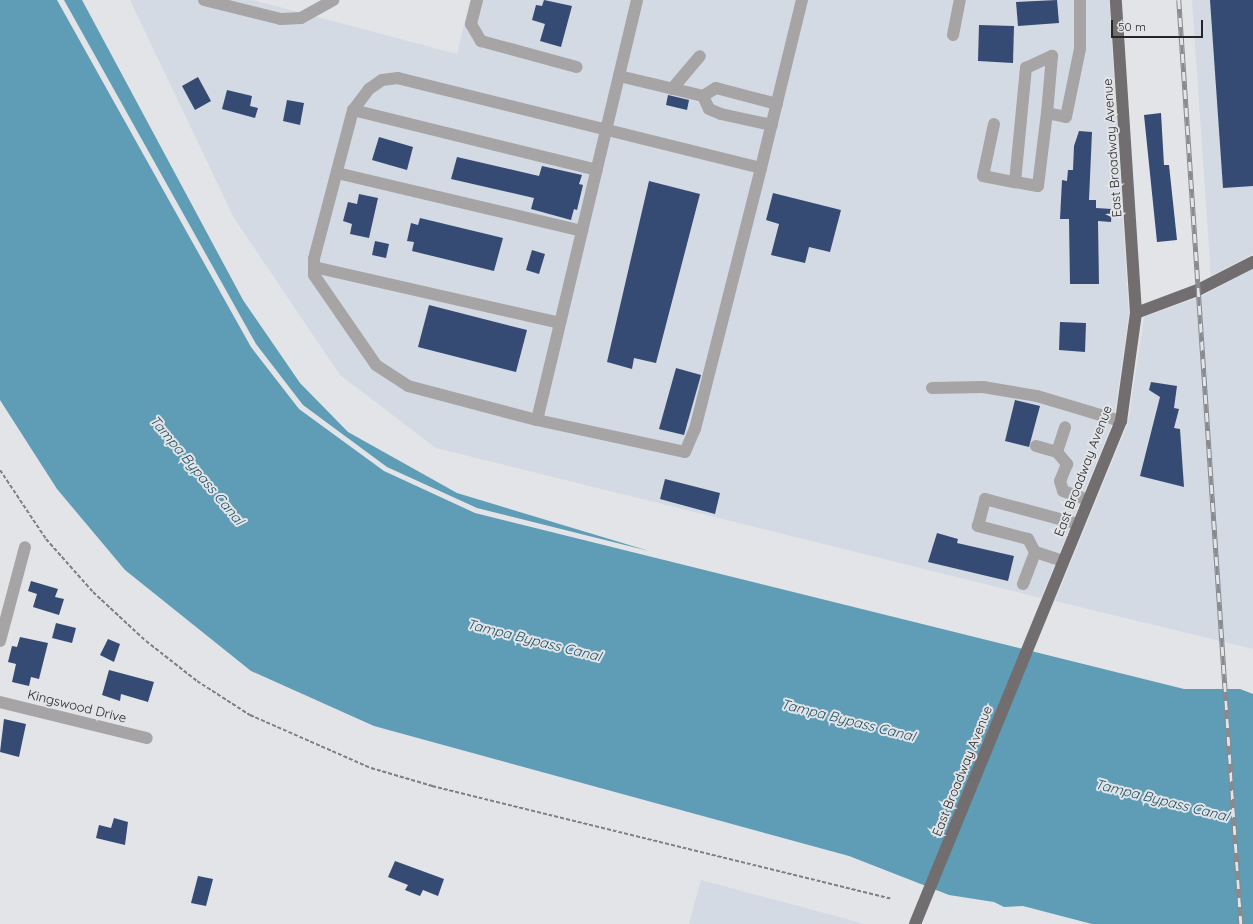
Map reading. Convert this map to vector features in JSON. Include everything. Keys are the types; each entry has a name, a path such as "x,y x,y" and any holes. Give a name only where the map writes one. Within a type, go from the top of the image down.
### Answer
{"main road":[{"name":"East Broadway Avenue","path":"915,924 1121,421 1136,313 1116,0"},
{"path":"1136,313 1198,290 1253,262"}],"street":[{"path":"204,0 281,19 301,18 333,0"},
{"path":"477,0 471,24 481,41 577,67"},
{"path":"537,420 637,0"},
{"path":"762,168 398,78 382,80 369,89 353,110 314,267 314,275 376,365 408,386 537,420 685,452 695,429 762,168 802,0"},
{"path":"953,35 960,0"},
{"path":"1047,113 1066,117 1080,49 1080,0"},
{"path":"672,89 700,56"},
{"path":"994,124 983,176 1015,182 1038,186 1052,56 1026,68 1015,182"},
{"path":"619,76 703,96 716,88 777,104"},
{"path":"703,96 709,109 721,114 772,125"},
{"path":"353,110 597,170"},
{"path":"337,173 582,231"},
{"path":"314,267 560,323"},
{"path":"932,388 983,386 1037,396 1121,421"},
{"path":"1057,452 1065,427"},
{"path":"1036,446 1057,452 1066,464 1060,481 1063,491 1088,500"},
{"path":"1064,561 1035,552 1028,539 978,526 985,499 1078,524"},
{"path":"0,641 25,547"},
{"path":"1024,584 1035,552"},
{"name":"Kingswood Drive","path":"0,702 147,738"}],"path":[{"path":"0,470 46,539 93,592 146,641 197,681 250,715 364,765 432,786 890,899"}],"shaded area":[{"path":"130,0 253,0 457,54 470,0 1109,0 1129,314 1114,419 1041,598 436,448 340,375 234,218"},
{"path":"1192,0 1253,0 1253,254 1211,276"},
{"path":"1253,269 1253,649 1055,601 1128,423 1144,317 1202,296"},
{"path":"701,880 865,924 689,924"}],"water":[{"name":"Tampa Bypass Canal","path":"0,0 57,0 251,347 299,409 384,471 475,513 1184,689 1240,689 1253,694 1253,924 1092,924 1023,906 1004,907 994,902 949,895 849,856 374,726 251,671 125,570 57,489 0,400"},
{"path":"64,0 82,0 243,300 300,383 348,432 457,493 649,551 477,508 387,467 303,405 256,344"}],"building":[{"path":"544,0 572,6 561,47 540,41 545,24 532,20 536,5 542,6"},
{"path":"1057,0 1059,23 1018,26 1016,2"},
{"path":"1210,0 1253,0 1253,186 1223,188"},
{"path":"979,25 1014,26 1013,63 978,61"},
{"path":"198,77 211,101 195,110 182,86"},
{"path":"227,90 252,96 250,106 258,108 255,118 222,109"},
{"path":"668,95 689,100 687,110 666,105"},
{"path":"287,100 304,103 300,125 283,121"},
{"path":"1161,113 1164,165 1169,165 1177,240 1157,242 1144,115"},
{"path":"1079,131 1092,132 1089,200 1096,200 1096,208 1112,209 1111,222 1098,221 1099,284 1070,284 1069,219 1060,219 1062,180 1067,181 1068,170 1073,170 1074,146"},
{"path":"379,137 413,147 407,170 372,160"},
{"path":"457,157 539,176 542,166 582,175 579,184 583,185 577,210 574,209 571,220 531,209 534,198 451,179"},
{"path":"649,181 700,194 656,363 634,358 632,369 607,362"},
{"path":"773,193 841,210 830,252 809,247 805,263 771,255 779,224 766,220"},
{"path":"359,194 378,198 369,238 350,234 352,224 343,221 348,202 357,204"},
{"path":"420,218 503,238 494,271 412,251 414,242 407,241 411,223 418,225"},
{"path":"375,241 389,244 386,258 372,255"},
{"path":"532,250 545,254 539,274 526,270"},
{"path":"429,305 527,330 516,372 418,347"},
{"path":"1060,322 1086,323 1085,352 1059,350"},
{"path":"676,368 701,375 684,435 659,429"},
{"path":"1151,382 1177,386 1174,408 1179,409 1174,428 1180,429 1184,487 1140,476 1160,397 1149,390"},
{"path":"1015,400 1040,406 1029,447 1005,441"},
{"path":"665,479 720,493 715,514 660,499"},
{"path":"937,533 958,539 957,543 1014,556 1008,581 928,562"},
{"path":"31,581 58,589 55,597 64,599 59,615 33,607 37,594 28,591"},
{"path":"56,623 76,628 72,643 52,638"},
{"path":"20,637 48,643 39,679 31,677 29,686 12,682 16,664 8,662 12,646 17,647"},
{"path":"108,639 120,644 114,662 100,655"},
{"path":"109,670 154,682 148,702 121,694 120,701 102,695"},
{"path":"4,719 26,724 19,757 0,752"},
{"path":"114,818 128,822 125,845 96,838 99,825 111,828"},
{"path":"395,861 444,879 438,896 423,890 420,896 405,890 408,885 388,877"},
{"path":"198,876 213,879 206,906 191,903"}],"railway":[{"path":"1179,0 1241,924"}]}
